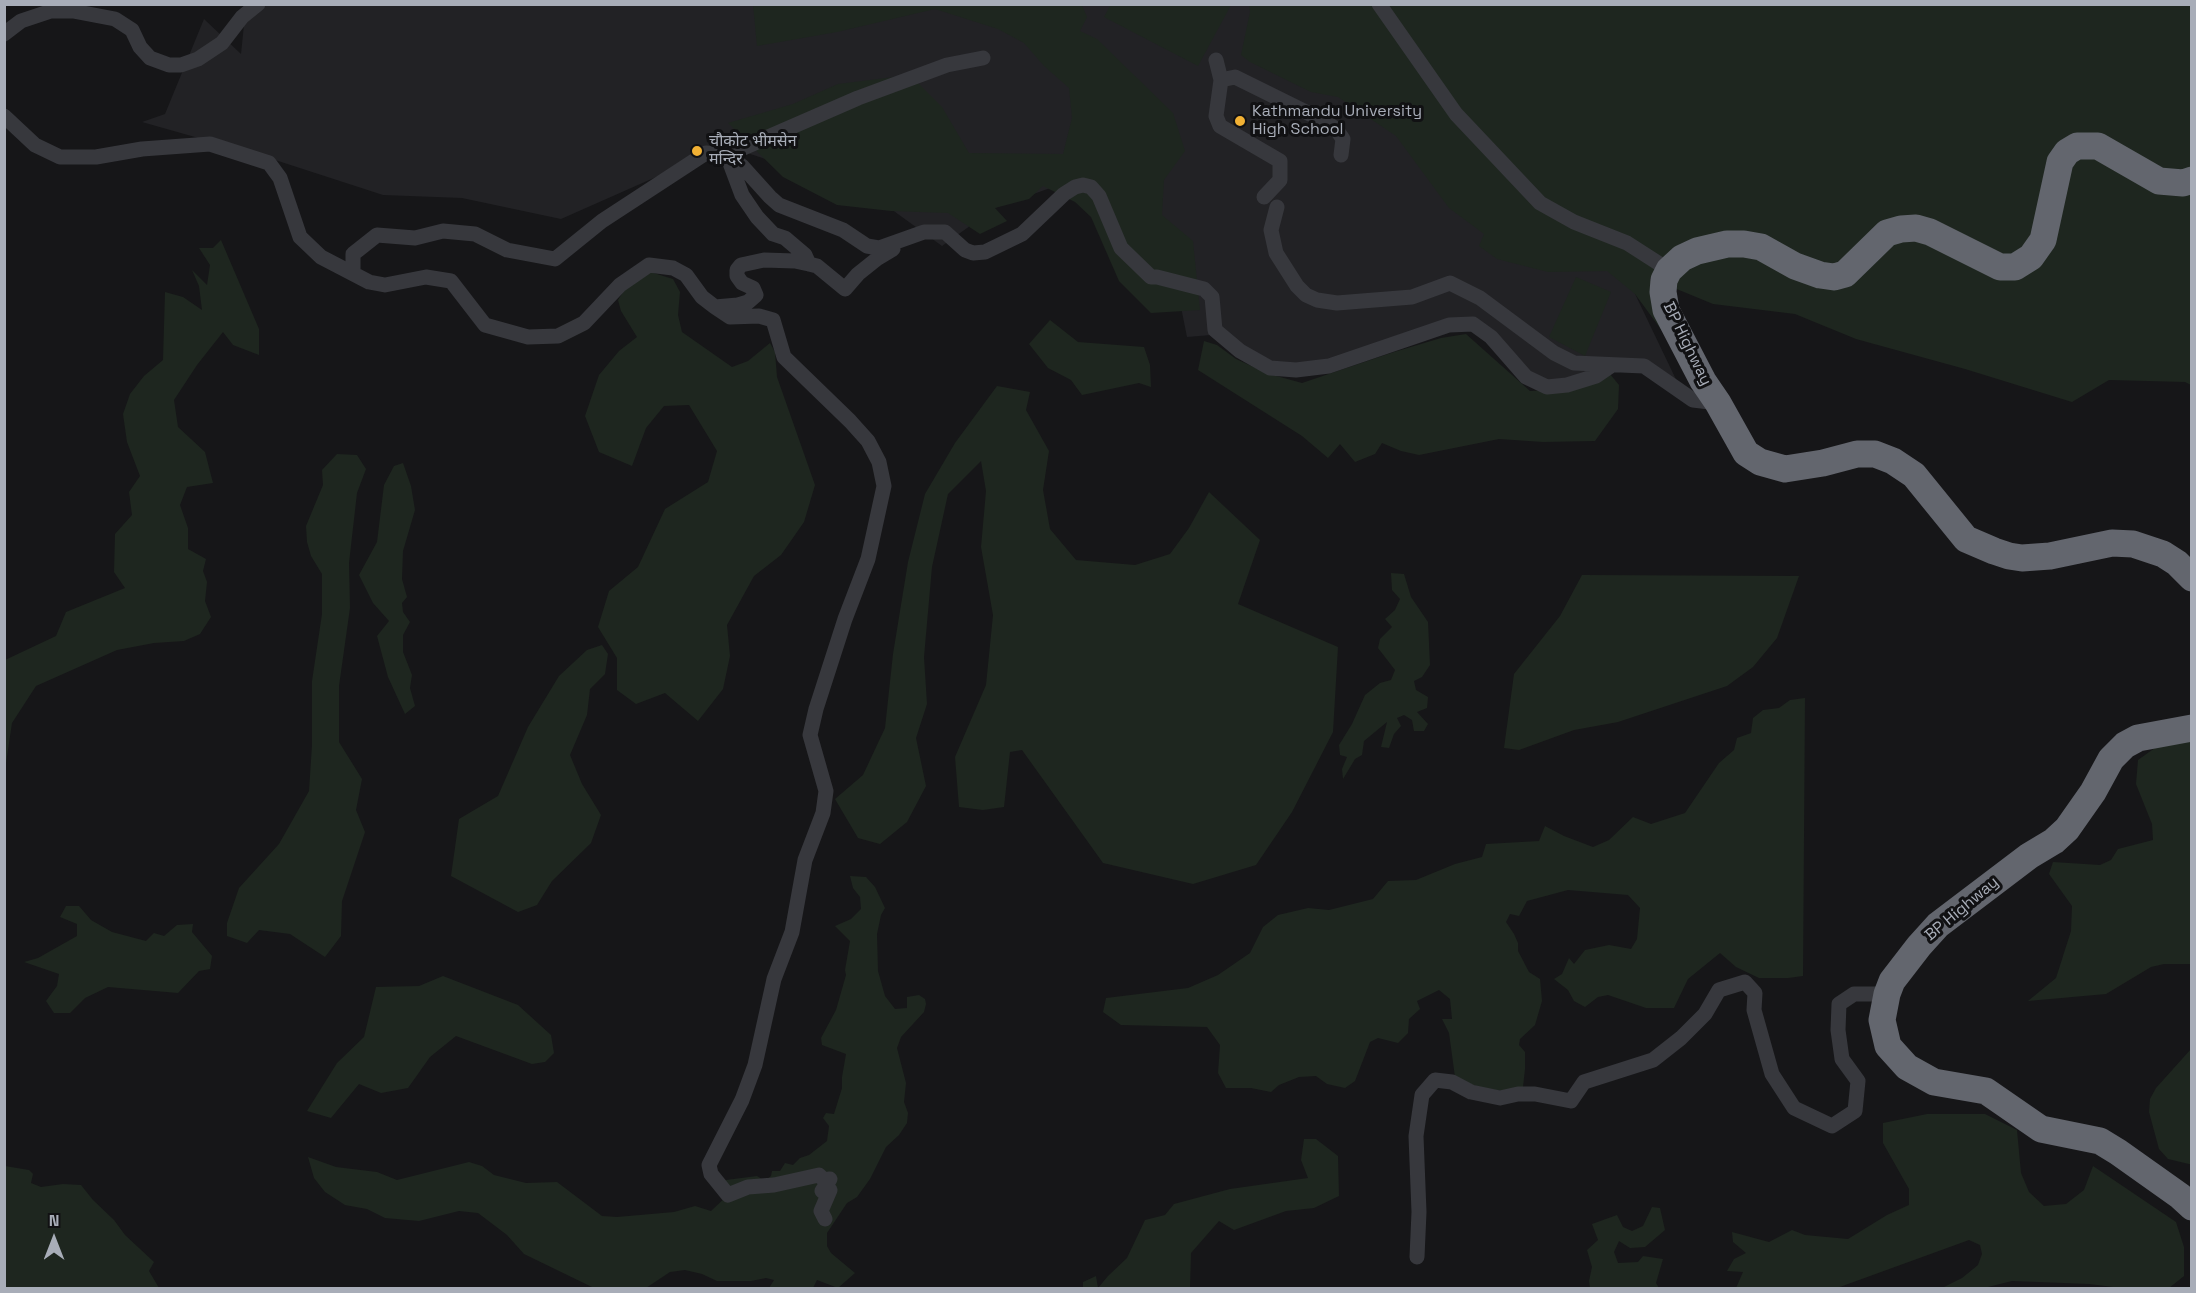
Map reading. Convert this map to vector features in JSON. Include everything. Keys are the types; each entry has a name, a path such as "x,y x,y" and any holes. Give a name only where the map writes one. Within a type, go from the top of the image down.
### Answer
{"highway":[{"path":"1669,270 1682,258 1697,251 1727,244 1744,243 1761,247 1794,266 1834,278 1845,274 1887,233 1916,228 1930,232 2000,267 2015,267 2031,257 2043,240 2060,162 2067,152 2076,146 2098,146 2159,181 2183,183 2192,180"},
{"name":"BP Highway","path":"1669,270 1664,280 1663,292 1666,310 1703,381 1746,453 1760,462 1785,469 1823,463 1857,454 1875,454 1893,461 1914,475 1966,539 1994,551 2022,558 2050,556 2112,543 2133,544 2163,554 2192,578"},
{"name":"BP Highway","path":"2192,728 2138,738 2125,745 2111,759 2093,792 2067,829 2054,841 2029,856 1938,925 1892,981 1882,1020 1883,1033 1888,1046 1907,1067 1934,1082 1986,1091 2041,1129 2100,1142 2172,1190 2192,1207"}],"street":[{"path":"4,34 21,21 51,11 73,10 115,19 132,30 140,47 150,58 169,65 181,65 198,59 222,43 242,17 258,4"},
{"path":"1379,4 1456,114 1540,203 1575,222 1628,243 1669,270"},
{"path":"353,272 353,254 377,235 416,238 443,231 475,234 507,250 555,259 602,221 706,153 726,155 858,98 947,65 983,58"},
{"path":"1216,60 1221,80 1216,116 1220,126 1280,161 1280,180 1264,197"},
{"path":"1221,80 1235,77 1324,121 1336,129 1343,139 1341,155"},
{"path":"4,116 35,146 60,157 96,158 142,149 210,144 269,163 280,178 300,237 321,257 369,282 385,285 426,278 451,281 485,326 528,337 558,336 584,323 620,285 649,265 672,268 686,275 702,297 730,317 759,316 773,320 784,357 868,441 879,462 884,486 868,559 845,619 810,735 826,791 823,813 805,860 792,932 774,979 755,1065 742,1100 709,1165 711,1174 728,1195 748,1187 774,1185 819,1175 824,1180 830,1179 822,1191 830,1190 821,1211 825,1219"},
{"path":"726,155 752,174 779,205 843,230 867,246 879,248 924,232 945,232 964,250 973,253 985,252 1022,234 1064,194 1075,187 1083,185 1091,187 1099,196 1121,248 1151,278 1157,277 1204,289 1212,297 1215,330 1240,351 1270,368 1296,370 1329,366 1449,325 1473,324 1491,337 1526,377 1547,387 1566,385 1596,376 1612,365"},
{"path":"726,155 742,195 757,217 772,234 785,238 805,255 809,264"},
{"path":"1277,207 1271,230 1276,253 1297,286 1312,298 1337,303 1412,297 1450,283 1480,298 1554,353 1574,363 1644,366 1693,400 1718,403"},
{"path":"715,307 738,305 748,302 756,295 753,288 742,283 737,276 736,270 741,265 764,260 809,264 817,266 845,289 858,274 878,258 914,236"},
{"path":"1417,1257 1419,1212 1416,1136 1422,1095 1436,1080 1452,1082 1472,1092 1500,1098 1518,1094 1535,1094 1571,1101 1584,1082 1653,1060 1681,1038 1705,1014 1719,990 1745,982 1755,993 1754,1010 1772,1074 1794,1108 1832,1126 1855,1111 1857,1081 1842,1059 1838,1030 1839,1004 1854,994 1887,994"}],"shaded area":[{"path":"1111,4 1231,5 1198,66 1104,17"},
{"path":"246,5 1376,5 1615,252 1682,392 1628,366 1541,384 1492,343 1460,324 1288,374 1211,335 1187,337 1173,267 1075,179 995,208 942,246 869,193 726,146 561,219 462,198 383,195 269,158 142,122 165,114 204,19 241,54"},
{"path":"753,5 1082,5 1087,17 1080,31 1097,39 1173,113 1185,151 1164,180 1162,215 1193,241 1200,310 1151,313 1119,281 1091,217 1075,202 1043,186 1029,199 995,208 1007,221 980,234 948,213 891,211 837,205 783,177 728,123 793,104 838,84 910,75 942,107 969,153 1063,154 1072,118 1069,88 1044,66 1024,43 998,29 935,9 837,32 757,46"},
{"path":"1249,5 2191,5 2191,385 2185,382 2109,380 2072,402 1856,339 1795,314 1713,304 1650,278 1679,354 1635,294 1607,271 1548,272 1497,259 1479,246 1484,234 1449,208 1396,136 1338,97 1311,92 1250,62 1241,55 1250,12"},
{"path":"221,240 259,329 259,355 233,345 223,332 197,365 174,400 178,427 205,452 213,483 187,487 180,505 188,528 188,549 206,559 203,571 207,582 205,601 211,617 200,634 184,641 154,643 117,650 36,686 12,723 5,770 5,660 56,636 66,612 125,588 114,572 115,534 132,515 129,492 140,476 127,442 123,414 130,394 144,376 163,360 165,292 183,297 202,310 199,286 192,270 207,285 210,265 199,248 213,248"},
{"path":"647,271 673,279 680,292 678,315 682,332 732,367 748,361 770,343 775,352 777,377 815,485 804,522 781,555 754,576 727,625 730,656 723,689 698,721 665,693 636,704 617,690 617,658 598,627 609,591 638,567 665,509 708,482 717,451 689,405 664,406 646,428 632,466 599,452 585,416 599,375 619,351 637,337 621,311 618,300 632,278"},
{"path":"1576,277 1611,292 1585,356 1549,337"},
{"path":"1050,320 1078,342 1144,347 1150,365 1151,387 1139,383 1082,395 1071,380 1048,368 1029,344"},
{"path":"1466,334 1530,391 1556,390 1610,374 1619,385 1618,409 1595,441 1543,442 1499,439 1419,455 1382,443 1375,454 1355,462 1340,444 1328,458 1302,436 1198,370 1204,341 1217,345 1236,359 1269,374 1302,383 1394,352 1441,338"},
{"path":"997,386 1030,392 1026,410 1049,451 1043,490 1050,529 1076,560 1135,565 1170,554 1189,528 1209,492 1260,540 1238,604 1338,647 1333,732 1292,812 1256,865 1193,884 1103,863 1022,750 1010,752 1004,807 983,810 959,807 955,757 986,685 993,615 981,547 986,491 981,461 948,494 932,567 924,657 927,704 916,738 926,786 907,822 880,844 858,838 835,799 863,775 885,728 893,654 908,562 925,494 955,443"},
{"path":"337,454 357,455 366,469 357,493 349,563 350,608 339,686 339,742 362,779 356,810 365,832 342,901 341,936 325,957 290,934 259,930 247,943 227,936 227,923 239,888 279,844 309,791 312,681 322,614 322,574 311,556 306,526 323,485 322,470"},
{"path":"403,463 411,486 415,510 403,551 402,579 407,597 402,603 403,612 410,622 403,635 403,652 412,675 410,688 415,706 405,714 388,677 377,636 389,621 373,603 359,575 377,542 384,485 394,466"},
{"path":"1391,573 1404,574 1411,597 1428,622 1430,665 1422,677 1414,681 1416,690 1428,697 1427,708 1417,712 1428,724 1424,731 1414,731 1412,720 1404,715 1397,718 1401,726 1394,734 1389,748 1381,747 1387,722 1364,741 1362,755 1355,759 1343,779 1342,769 1347,757 1340,755 1339,745 1352,724 1365,695 1380,683 1391,680 1395,670 1378,648 1380,639 1392,627 1385,619 1395,610 1400,599 1392,590"},
{"path":"1582,575 1799,576 1777,638 1753,667 1727,686 1618,722 1574,730 1519,750 1504,748 1514,674 1560,616"},
{"path":"602,645 608,654 605,674 590,689 587,715 570,755 582,784 601,815 591,843 552,881 537,905 518,912 451,876 459,819 498,796 528,727 559,676 587,650"},
{"path":"1805,698 1803,976 1759,978 1736,967 1720,953 1688,979 1674,1008 1646,1008 1608,995 1598,997 1585,1007 1574,1001 1568,990 1554,979 1562,974 1569,958 1574,964 1585,950 1609,945 1631,949 1637,939 1640,908 1628,895 1568,890 1527,901 1519,916 1510,914 1506,922 1514,934 1518,943 1518,951 1529,972 1540,979 1542,1001 1535,1025 1520,1039 1519,1045 1525,1052 1523,1087 1502,1091 1478,1087 1455,1077 1449,1033 1442,1019 1452,1019 1450,999 1439,990 1417,1001 1420,1009 1409,1019 1408,1033 1398,1043 1378,1038 1370,1042 1355,1081 1345,1088 1327,1084 1316,1076 1299,1077 1279,1085 1271,1092 1251,1088 1226,1088 1218,1073 1220,1045 1207,1027 1121,1025 1103,1012 1106,998 1188,988 1218,975 1250,953 1263,927 1278,915 1308,908 1329,910 1373,899 1388,881 1416,880 1455,864 1482,857 1486,844 1539,841 1545,826 1593,847 1609,840 1633,817 1651,824 1685,813 1719,763 1734,750 1737,738 1751,733 1753,718 1763,710 1779,708 1790,700"},
{"path":"2191,735 2191,964 2164,964 2151,967 2106,994 2028,1001 2056,978 2071,931 2072,906 2049,874 2053,862 2100,865 2111,860 2118,849 2153,840 2152,824 2136,784 2138,760 2159,745"},
{"path":"850,876 866,877 875,887 885,908 877,934 878,971 885,996 895,1009 907,1008 907,997 919,995 925,999 926,1004 924,1012 901,1037 897,1048 906,1083 904,1102 908,1113 907,1123 899,1135 886,1147 870,1179 857,1197 847,1203 827,1233 827,1246 831,1253 855,1273 838,1288 817,1280 813,1288 769,1288 774,1280 766,1278 751,1281 717,1281 685,1270 670,1272 646,1288 594,1288 524,1254 507,1235 478,1213 459,1211 419,1221 385,1218 367,1209 345,1205 325,1192 314,1178 308,1157 336,1167 377,1172 397,1180 469,1162 482,1166 494,1175 526,1183 557,1182 602,1216 617,1217 674,1212 695,1206 711,1211 728,1195 720,1185 726,1180 757,1176 765,1181 771,1176 772,1171 780,1171 785,1163 793,1165 827,1141 829,1126 823,1118 826,1113 834,1114 842,1088 846,1054 822,1045 821,1038 836,1010 846,975 850,941 835,926 851,919 861,909 860,897 853,888"},
{"path":"66,906 79,906 91,920 112,932 146,941 154,933 164,936 177,925 193,924 192,932 212,956 210,969 199,971 178,993 108,987 85,998 70,1013 54,1013 46,1001 57,986 59,974 24,962 38,958 77,936 77,924 60,917"},
{"path":"443,976 518,1005 551,1035 554,1053 545,1062 532,1064 456,1036 430,1057 408,1088 381,1093 359,1084 331,1118 307,1111 337,1063 364,1037 376,987 419,986"},
{"path":"2191,1049 2192,1164 2189,1164 2168,1159 2159,1149 2149,1112 2150,1099 2156,1088"},
{"path":"1927,1114 1985,1114 2017,1130 2021,1173 2029,1192 2044,1206 2066,1204 2084,1190 2093,1166 2176,1222 2184,1247 2184,1276 2169,1288 2121,1288 2089,1284 2012,1281 1984,1288 1942,1288 1962,1278 1978,1265 1982,1254 1980,1245 1969,1240 1837,1288 1736,1288 1743,1272 1727,1271 1734,1259 1746,1253 1733,1242 1732,1232 1769,1242 1792,1230 1805,1235 1848,1239 1887,1215 1909,1205 1909,1189 1883,1143 1883,1123"},
{"path":"1304,1139 1316,1139 1338,1156 1339,1196 1314,1208 1286,1211 1234,1230 1219,1221 1191,1253 1190,1288 1098,1288 1127,1258 1145,1220 1165,1215 1174,1204 1230,1189 1308,1178 1301,1160"},
{"path":"5,1166 29,1170 33,1174 31,1183 41,1187 63,1184 81,1185 125,1235 154,1262 149,1271 159,1288 5,1288"},
{"path":"1652,1207 1660,1208 1665,1230 1645,1247 1630,1248 1619,1241 1614,1252 1618,1263 1638,1262 1643,1256 1663,1259 1656,1283 1659,1288 1590,1288 1592,1267 1587,1250 1598,1240 1592,1224 1617,1215 1623,1227 1632,1231 1643,1226"},
{"path":"1096,1276 1098,1288 1083,1288 1083,1282"}],"place":[{"name":"Kathmandu University High School","path":"1240,121"},
{"name":"चौकोट भीमसेन मन्दिर","path":"697,151"}]}
